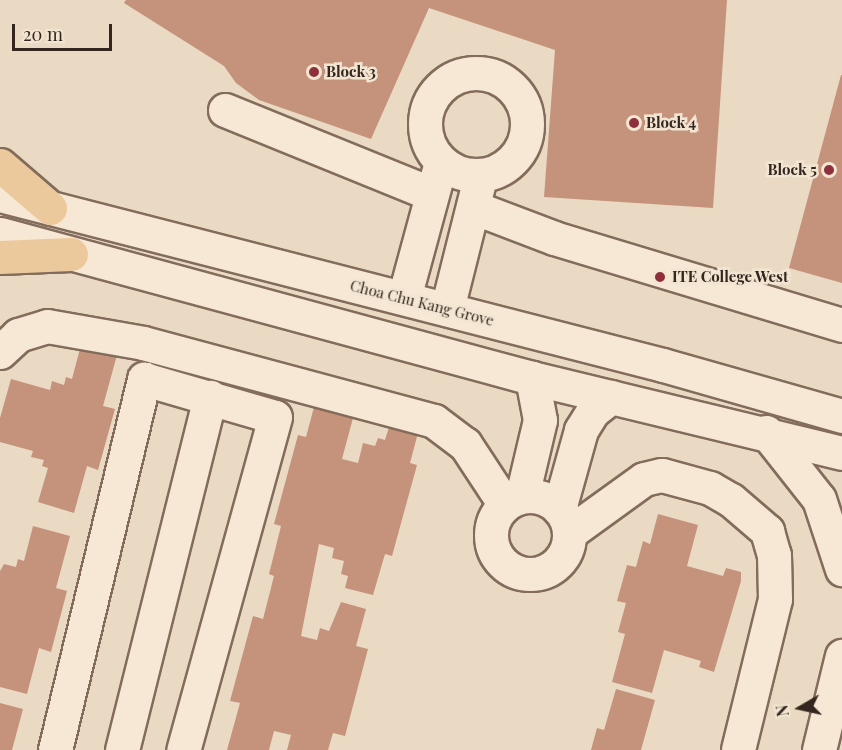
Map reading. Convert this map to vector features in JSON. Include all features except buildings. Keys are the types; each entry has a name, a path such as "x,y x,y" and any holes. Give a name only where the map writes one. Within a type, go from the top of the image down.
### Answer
{"main road":[{"path":"0,165 50,208"},
{"path":"0,257 71,254"}],"street":[{"path":"483,72 503,79 519,94 527,114 526,136 517,155 501,169 480,175 459,172 441,161 429,143 425,123 430,102 442,84 462,74 483,72"},
{"path":"225,110 432,194"},
{"path":"404,298 441,161"},
{"path":"447,309 480,175"},
{"name":"Choa Chu Kang Grove","path":"0,195 447,309 842,416"},
{"path":"473,207 554,238 842,325"},
{"path":"0,234 532,378 766,432 842,453"},
{"path":"0,352 18,335 47,326 143,343 434,421 465,444 514,501"},
{"path":"514,501 540,420 532,378"},
{"path":"55,750 144,379 272,414 274,420 183,750"},
{"path":"122,750 210,397"},
{"path":"564,521 536,496 514,501 496,516 492,541 504,564 515,571 541,573 553,567 568,546 564,521 581,430 593,411 611,397"},
{"path":"766,432 819,499 842,569"},
{"path":"564,521 644,479 662,475 710,488 731,500 767,531 774,555 775,599 738,750"},
{"path":"819,750 842,656"}],"place":[{"name":"Block 3","path":"314,72"},
{"name":"Block 4","path":"634,123"},
{"name":"Block 5","path":"829,170"},
{"name":"ITE College West","path":"660,277"}]}
